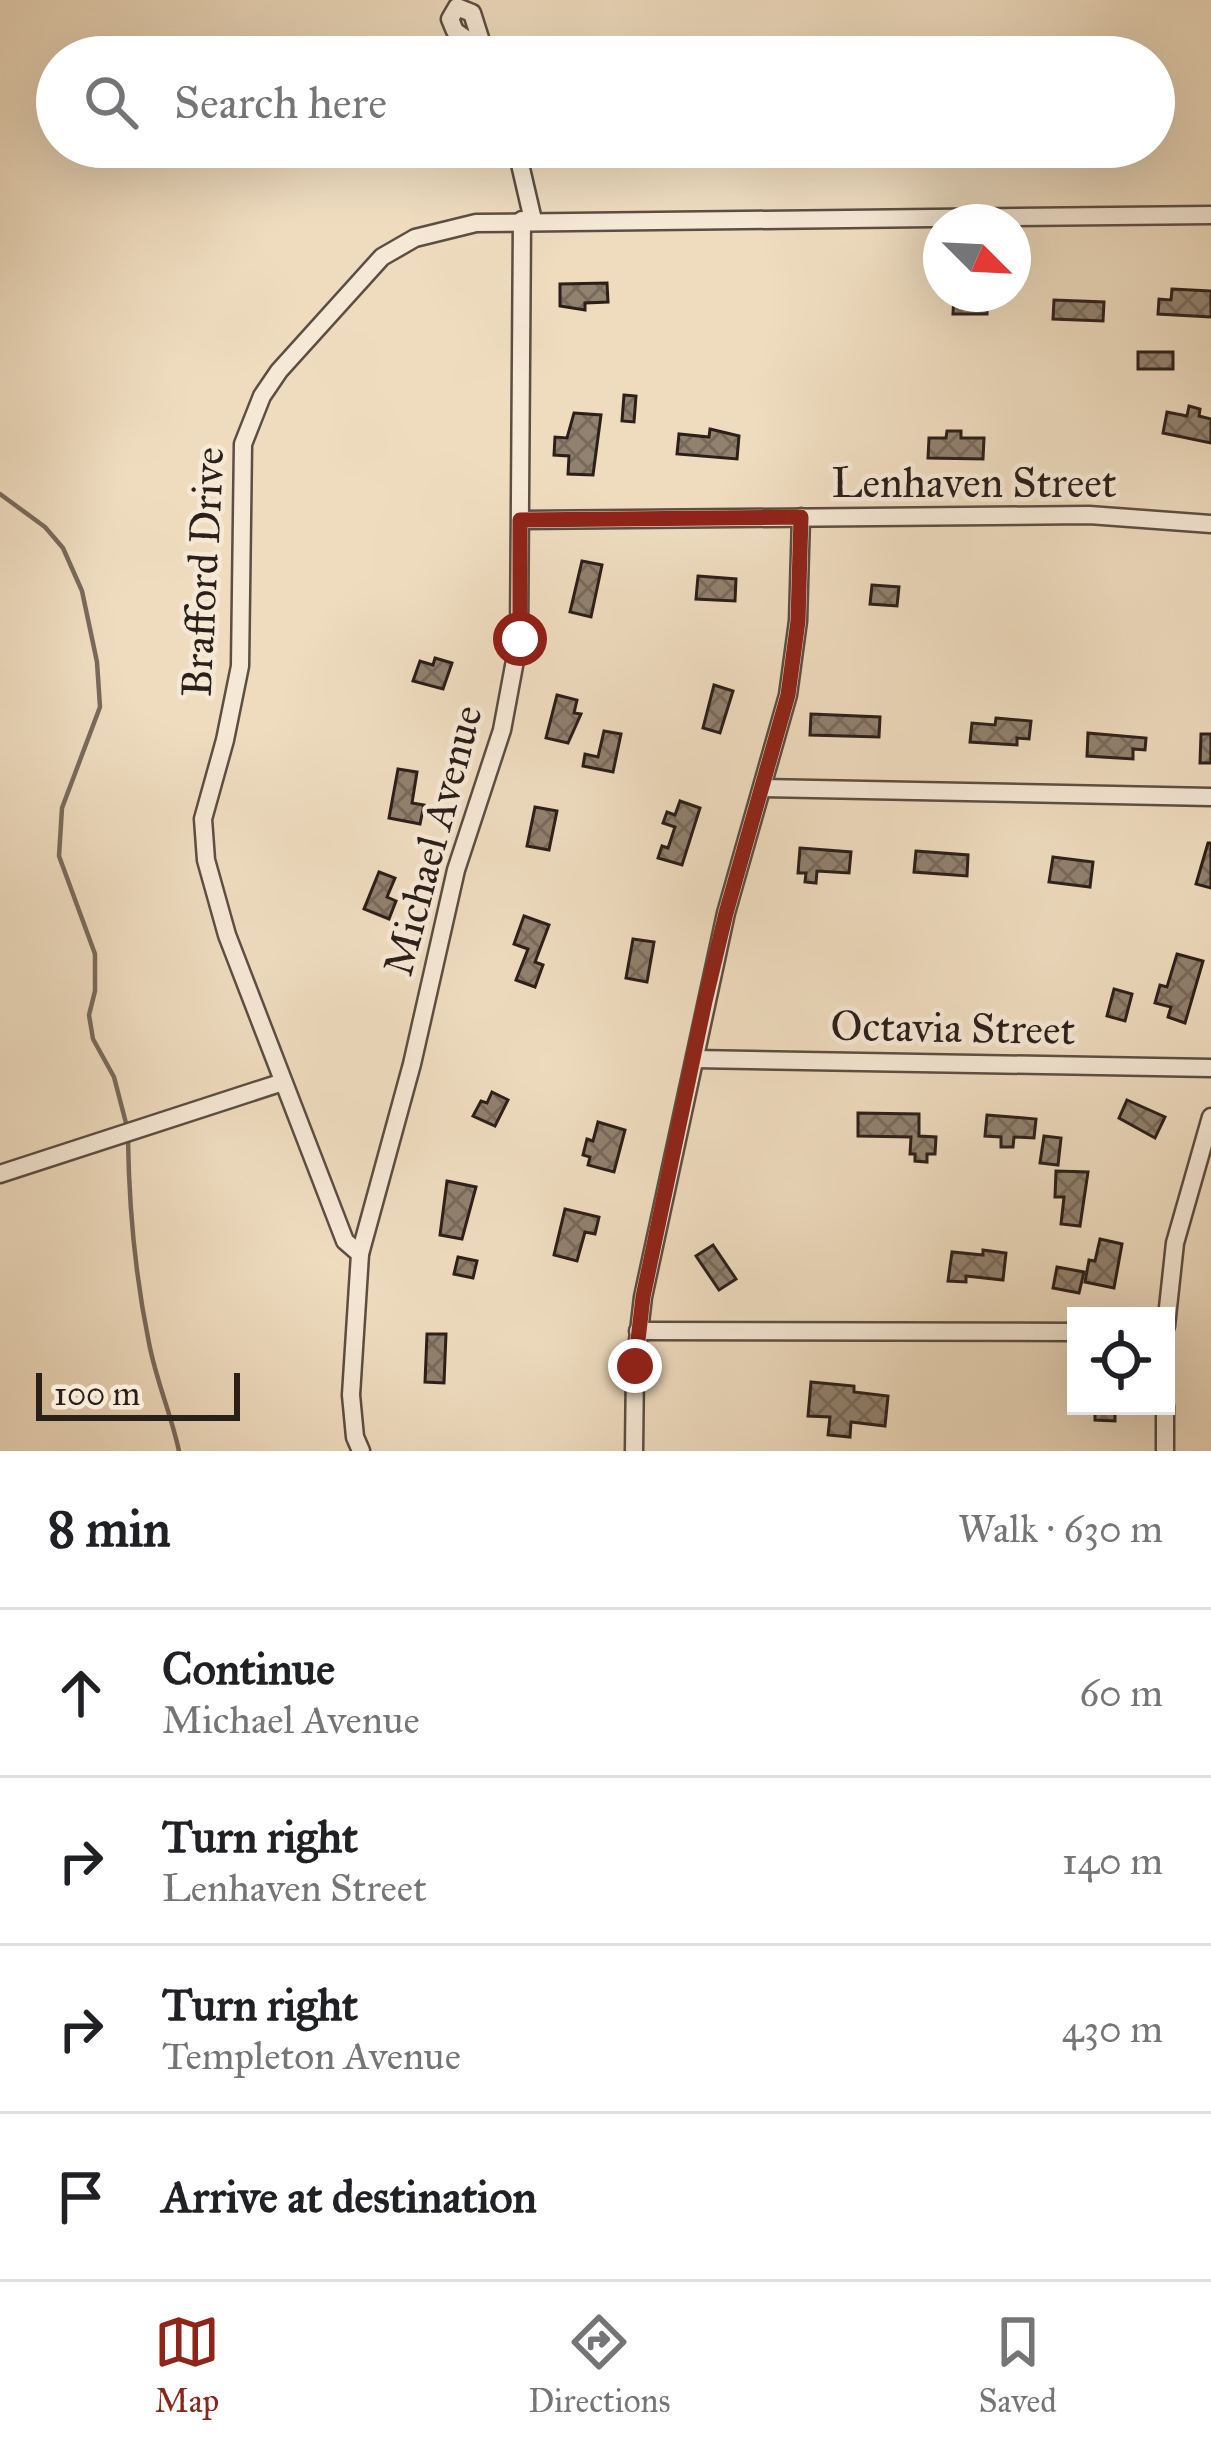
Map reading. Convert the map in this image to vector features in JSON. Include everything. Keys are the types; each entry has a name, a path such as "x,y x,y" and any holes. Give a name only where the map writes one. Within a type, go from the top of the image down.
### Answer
{"street":[{"name":"Michael Avenue","path":"360,1254 412,1064 450,891 502,730 520,639 527,220 518,168"},
{"name":"Brafford Drive","path":"360,1254 345,1241 217,907 206,860 203,819 226,740 240,666 245,432 279,371 382,256 435,231 476,223 1211,215"},
{"name":"Lenhaven Street","path":"520,520 1089,515 1211,524"},
{"path":"634,1451 638,1331 726,913 763,788 796,648 801,517"},
{"path":"763,788 1211,797"},
{"name":"Octavia Street","path":"694,1059 1211,1068"},
{"path":"0,1174 283,1082"},
{"path":"1168,1307 1174,1243 1211,1117"},
{"path":"360,1254 351,1396 361,1451"},
{"path":"638,1331 1067,1332"},
{"path":"1165,1415 1165,1451"}],"building":[{"path":"607,283 608,302 585,303 585,310 560,306 560,284"},
{"path":"1172,289 1211,291 1211,317 1158,314 1159,299 1171,300"},
{"path":"1054,300 1104,302 1103,321 1053,319"},
{"path":"1138,352 1173,352 1173,369 1138,369"},
{"path":"624,395 636,396 634,422 622,421"},
{"path":"1189,406 1211,419 1211,443 1163,433 1167,412 1187,416"},
{"path":"574,413 601,415 593,475 568,474 569,456 554,455 555,437 567,438"},
{"path":"710,429 739,436 737,459 677,454 679,434 709,437"},
{"path":"947,431 961,431 961,438 984,438 983,459 928,458 929,438 946,438"},
{"path":"582,561 602,565 591,617 570,612"},
{"path":"698,576 736,579 735,601 696,599"},
{"path":"872,585 899,587 897,606 870,604"},
{"path":"435,658 452,663 443,689 413,681 420,661 433,665"},
{"path":"714,685 733,691 720,733 703,728"},
{"path":"557,695 577,700 574,713 581,714 568,743 546,738"},
{"path":"811,714 880,717 879,737 810,735"},
{"path":"996,718 1031,721 1029,739 1017,738 1017,745 970,742 972,723 995,725"},
{"path":"604,731 621,734 613,772 583,766 585,754 598,757"},
{"path":"1088,733 1146,738 1145,750 1133,749 1133,759 1087,756"},
{"path":"1201,734 1211,734 1211,763 1200,763"},
{"path":"398,769 417,772 412,803 424,805 420,824 389,818"},
{"path":"680,801 700,808 682,865 658,858 662,846 668,848 675,827 663,823 667,812 675,815"},
{"path":"535,807 557,811 549,850 527,846"},
{"path":"1211,843 1211,888 1196,884"},
{"path":"800,848 851,852 849,873 817,871 816,883 805,882 806,873 798,873"},
{"path":"916,851 968,855 967,876 914,872"},
{"path":"1053,857 1093,862 1090,887 1049,882"},
{"path":"379,872 395,878 387,897 396,901 389,919 364,909"},
{"path":"524,916 549,925 535,962 543,965 535,987 516,980 528,949 514,944"},
{"path":"633,939 654,942 647,982 626,978"},
{"path":"1177,954 1203,961 1185,1023 1168,1017 1171,1007 1155,1003 1160,985 1167,987"},
{"path":"1114,989 1132,994 1125,1021 1107,1016"},
{"path":"492,1092 508,1100 495,1126 473,1116"},
{"path":"1127,1100 1165,1117 1155,1138 1119,1118"},
{"path":"858,1113 919,1114 919,1136 936,1137 935,1154 927,1154 927,1162 915,1161 915,1154 910,1154 911,1137 858,1136"},
{"path":"987,1115 1036,1119 1034,1138 1014,1137 1013,1147 1001,1147 1001,1137 985,1136"},
{"path":"598,1122 625,1130 614,1172 588,1165 590,1157 583,1155"},
{"path":"1044,1136 1061,1138 1058,1165 1040,1163"},
{"path":"1056,1171 1088,1172 1080,1226 1061,1224 1064,1197 1055,1197"},
{"path":"447,1181 476,1187 462,1239 440,1235"},
{"path":"565,1209 599,1217 595,1234 585,1232 577,1261 554,1255"},
{"path":"1100,1239 1122,1244 1114,1288 1085,1282"},
{"path":"713,1245 736,1279 719,1290 696,1256"},
{"path":"983,1250 1006,1253 1003,1280 966,1276 966,1282 948,1281 952,1252 983,1255"},
{"path":"458,1257 477,1261 473,1278 454,1274"},
{"path":"1057,1267 1084,1272 1079,1293 1053,1288"},
{"path":"427,1334 446,1334 444,1383 425,1382"},
{"path":"811,1382 854,1386 854,1392 888,1396 885,1426 851,1422 850,1437 828,1435 830,1417 808,1416"},
{"path":"1095,1415 1115,1415 1115,1421 1095,1420"}],"waterway":[{"path":"0,494 45,527 63,548 82,591 97,662 100,707 62,808 59,856 95,954 95,991 89,1015 93,1039 114,1077 127,1127"},
{"path":"128,1139 140,1292 152,1357 179,1451"}],"route":[{"path":"520,639 520,520 801,517 798,621 788,695 705,1001 643,1297 635,1366"}]}
